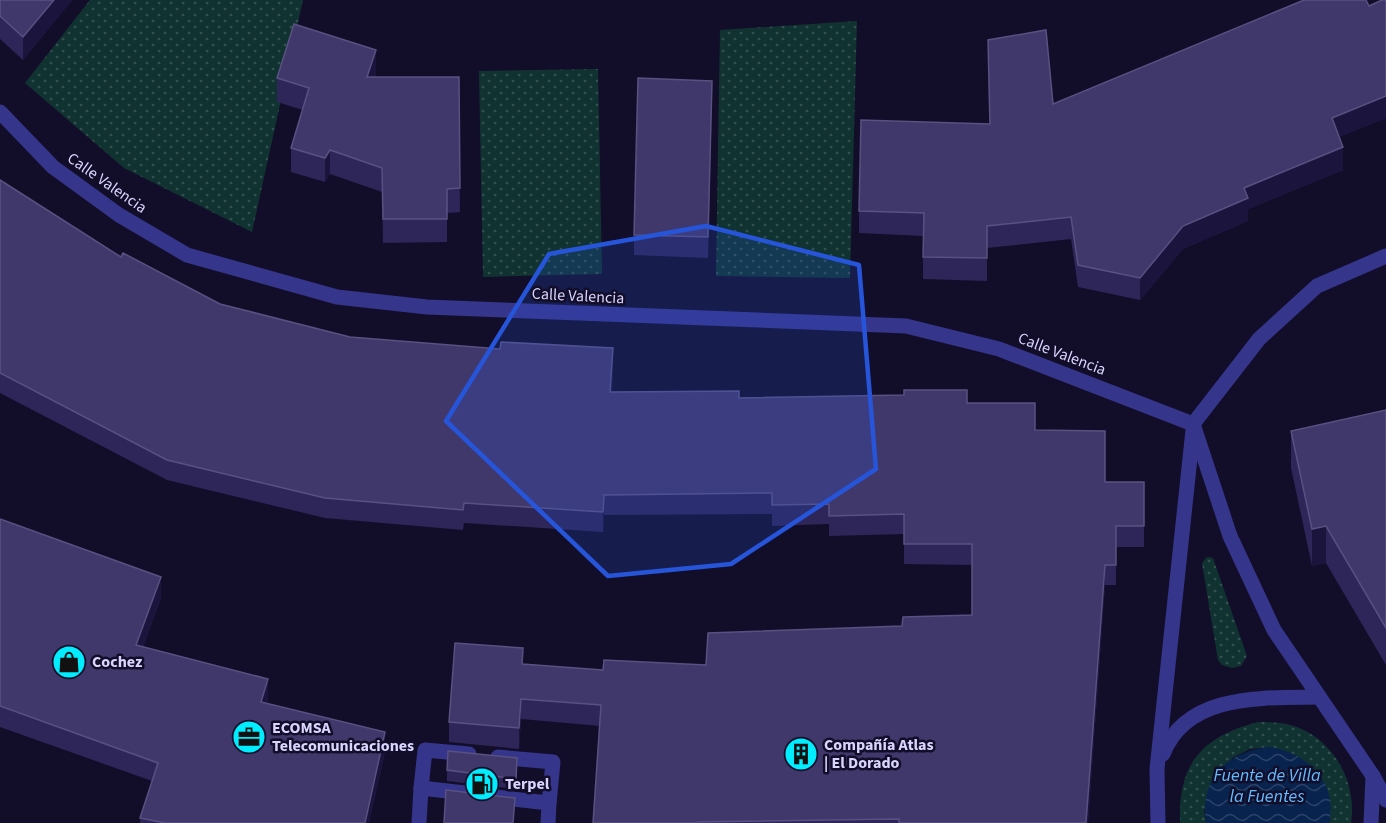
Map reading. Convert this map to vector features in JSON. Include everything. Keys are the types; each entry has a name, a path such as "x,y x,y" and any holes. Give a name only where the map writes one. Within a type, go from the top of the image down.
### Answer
{"street":[{"name":"Calle Valencia","path":"0,112 53,167 119,215 187,255 337,297 427,307 906,326 999,349 1193,424"},
{"path":"1157,822 1157,769 1193,424 1258,339 1317,286 1386,256"},
{"path":"1193,424 1230,536 1274,630 1373,776 1386,800"},
{"path":"1157,769 1168,740 1184,723 1200,712 1239,702 1318,697"},
{"path":"418,823 425,750 553,762 548,823"},
{"path":"1371,823 1373,776"},
{"path":"421,788 549,803"}],"highlighted area":[{"path":"706,226 859,265 876,469 731,564 608,576 446,421 549,254"}],"green space":[{"path":"90,0 303,0 252,232 124,168 25,83"},
{"path":"857,21 850,278 716,276 720,30"},
{"path":"598,69 602,274 483,277 479,71"},
{"path":"1207,557 1213,558 1247,656 1241,666 1232,668 1222,665 1218,660 1202,563"},
{"path":"1258,722 1283,723 1302,729 1316,737 1328,748 1338,761 1350,791 1351,823 1329,823 1330,819 1271,747 1250,749 1232,758 1204,810 1206,823 1180,823 1183,784 1197,756 1221,736"}],"water":[{"name":"Fuente de Villa la Fuentes","path":"1271,747 1297,756 1317,772 1329,795 1331,808 1329,823 1206,823 1207,792 1220,769 1242,754"}],"building":[{"path":"0,0 54,0 23,37 0,16"},
{"path":"1304,0 1366,0 1369,6 1386,0 1386,96 1332,118 1343,147 1244,188 1248,198 1183,226 1140,278 1078,265 1071,217 987,226 987,258 923,257 924,213 859,211 861,120 990,124 988,40 1046,30 1053,104"},
{"path":"294,24 376,50 367,77 459,77 460,188 447,189 447,219 383,219 382,168 330,150 325,158 291,148 309,88 277,78"},
{"path":"638,78 712,81 708,237 634,235"},
{"path":"0,180 121,257 123,253 220,304 350,337 500,349 501,342 613,348 610,392 739,391 739,398 904,395 904,390 967,390 967,403 1035,403 1035,430 1105,431 1105,482 1144,482 1144,526 1116,526 1116,565 1105,565 1086,823 899,823 899,819 593,823 601,705 521,699 519,728 449,722 455,643 523,648 522,664 603,670 604,660 706,665 708,633 902,626 903,617 972,615 972,544 904,544 904,514 829,516 829,504 772,505 772,493 604,495 603,512 464,503 463,510 325,498 167,460 0,373"},
{"path":"1386,410 1386,628 1326,526 1312,529 1291,431"},
{"path":"0,519 161,577 136,645 268,679 261,702 385,732 365,823 165,823 140,818 158,763 0,706"},
{"path":"448,751 517,758 516,779 447,770"},
{"path":"446,790 515,798 513,823 444,823"}],"place":[{"name":"Cochez","path":"69,662"},
{"name":"ECOMSA Telecomunicaciones","path":"249,737"},
{"name":"Compañía Atlas | El Dorado","path":"801,754"},
{"name":"Terpel","path":"482,784"}]}
